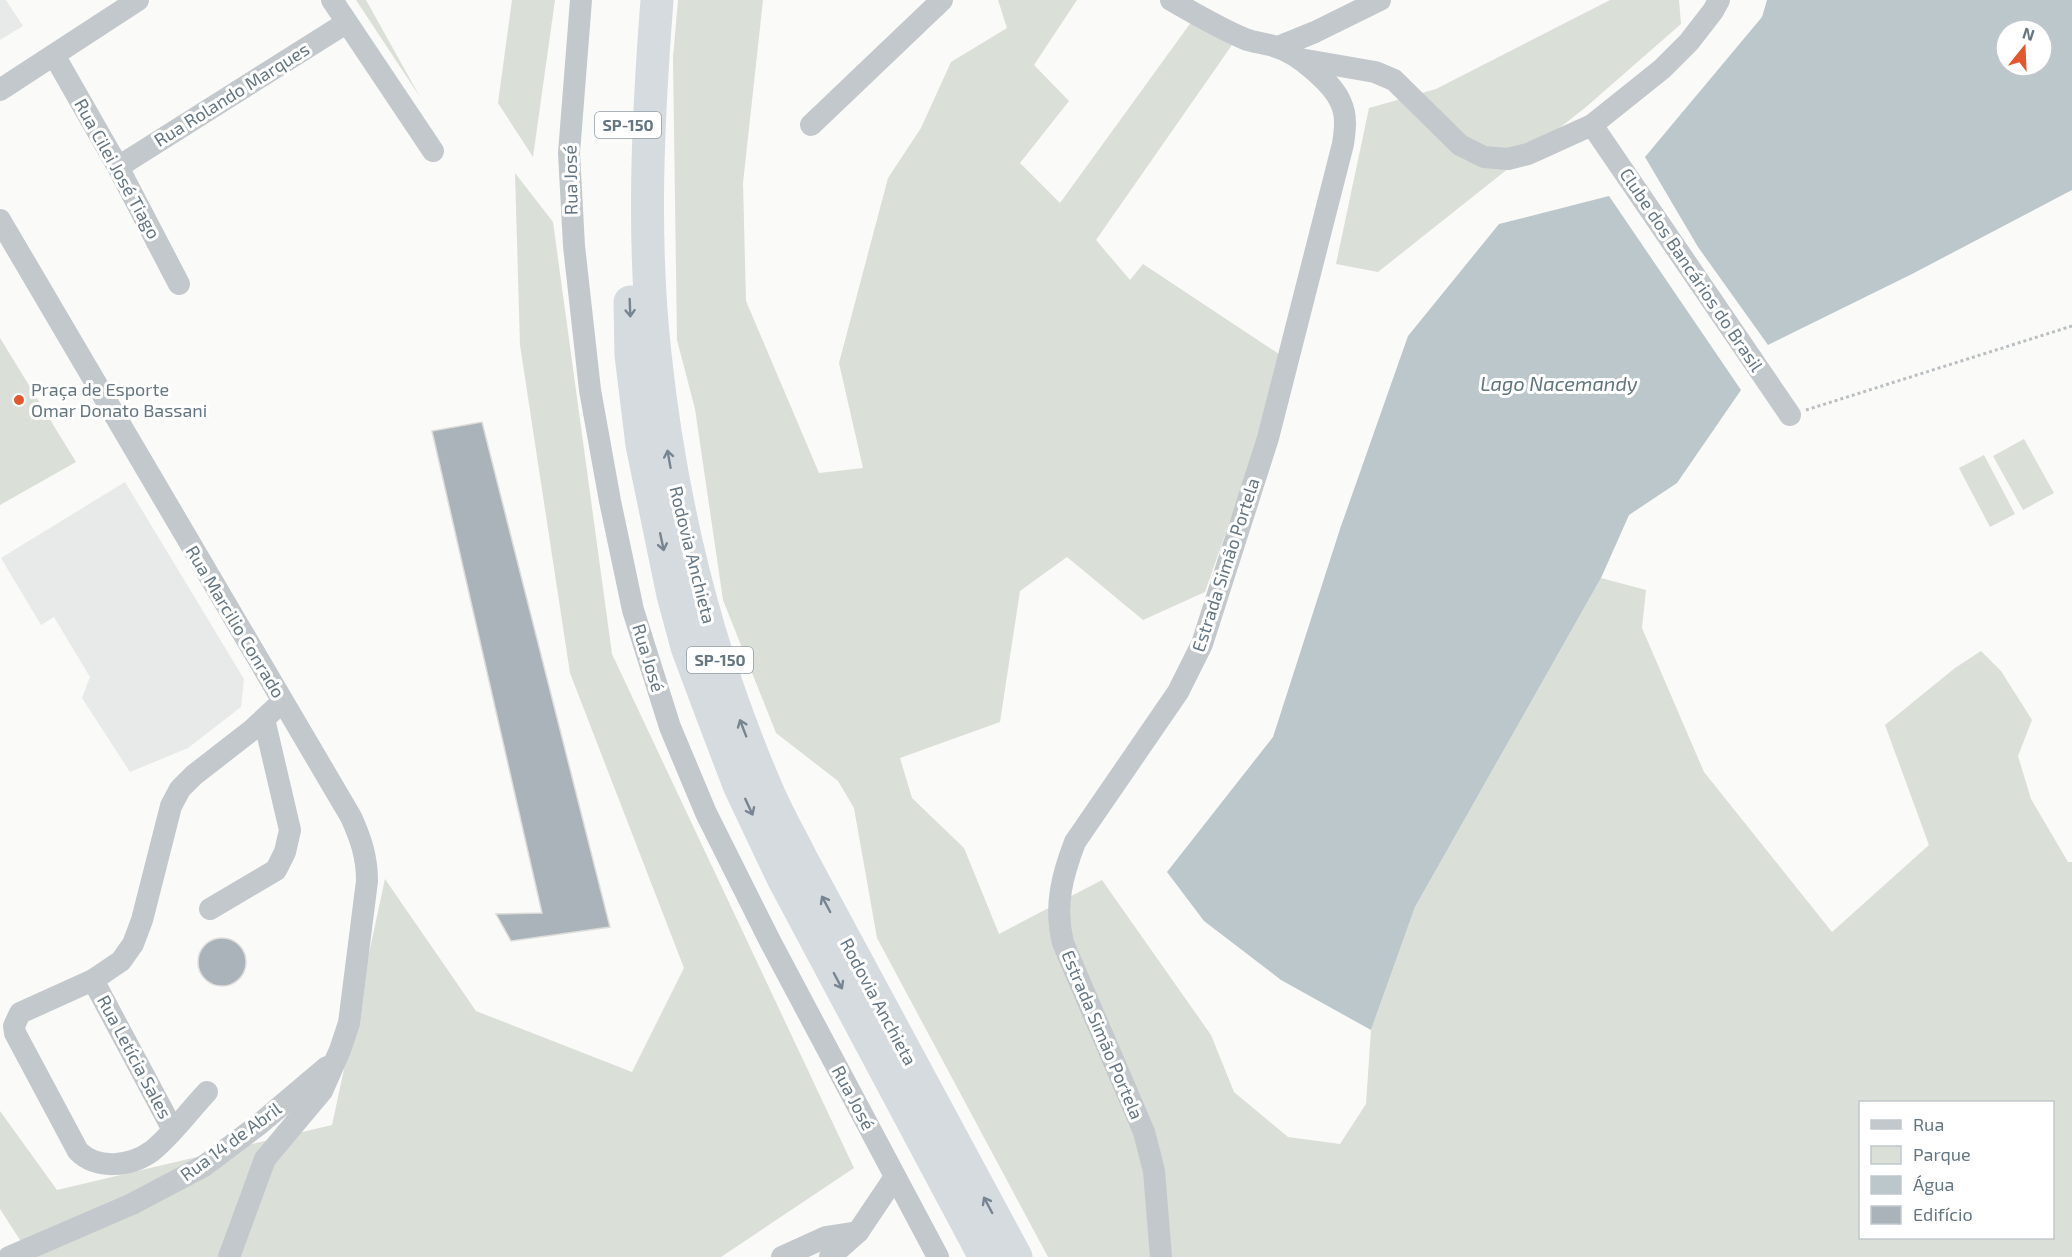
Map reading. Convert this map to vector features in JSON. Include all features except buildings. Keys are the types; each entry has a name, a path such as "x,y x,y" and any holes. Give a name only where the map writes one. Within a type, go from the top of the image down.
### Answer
{"highway":[{"name":"Rodovia Anchieta","path":"635,0 626,164 631,355 642,445 673,595 687,647 739,785 783,878 985,1257"},
{"name":"Rodovia Anchieta","path":"657,0 651,86 648,229 654,352 677,503 698,594 740,720 769,793 801,858 1016,1257"}],"street":[{"path":"0,90 138,0"},
{"path":"332,0 433,151"},
{"name":"Rua José","path":"582,0 569,153 574,246 590,390 633,610 670,727 706,813 771,943 938,1257"},
{"path":"811,125 942,0"},
{"name":"Estrada Simão Portela","path":"1161,1257 1154,1171 1144,1132 1063,943 1058,926 1058,908 1068,860 1075,842 1178,692 1202,644 1268,438 1343,144 1345,122 1341,102 1329,85 1300,59 1278,47 1247,39 1198,16 1171,0"},
{"path":"1278,47 1315,32 1380,0"},
{"path":"1300,59 1375,72 1394,80 1460,145 1484,157 1508,159 1528,154 1592,125 1662,69 1689,42 1719,0"},
{"name":"Rua Rolando Marques","path":"118,167 346,23"},
{"name":"Rua Cilei José Tiago","path":"54,55 118,167 179,284"},
{"name":"Clube dos Bancários do Brasil","path":"1592,125 1790,415"},
{"name":"Rua Marcilio Conrado","path":"0,220 351,817 367,861 367,881 349,1023 340,1050 317,1098 265,1159 229,1257"},
{"path":"93,980 121,961 133,944 142,920 171,806 180,789 282,702"},
{"path":"210,909 276,870 285,852 290,830 264,719"},
{"name":"Rua Letícia Sales","path":"93,980 173,1130 151,1151 136,1159 107,1164 86,1158 78,1151 15,1033 16,1020 20,1013 93,980"},
{"name":"Rua 14 de Abril","path":"9,1257 132,1204 204,1166 314,1080 340,1050"},
{"path":"173,1130 207,1092"},
{"path":"830,1257 858,1232 895,1177"},
{"path":"782,1257 826,1237 858,1232"}],"path":[{"path":"1790,415 2072,326"}],"shaded area":[{"path":"0,0 6,0 23,26 0,40"},
{"path":"125,482 244,679 241,707 188,748 130,772 82,698 90,677 54,617 41,625 1,558"}],"green space":[{"path":"356,0 366,0 420,97"},
{"path":"512,0 555,0 533,157 498,103"},
{"path":"678,0 763,0 743,183 746,301 819,473 863,468 839,363 888,178 921,128 951,62 1007,28 998,0 1077,0 1034,65 1069,101 1020,163 1060,203 1192,21 1232,45 1096,240 1130,280 1143,264 1282,356 1276,390 1205,592 1143,620 1067,557 1020,591 1000,722 900,758 912,798 964,848 999,934 1102,880 1211,1035 1234,1092 1288,1137 1340,1144 1366,1104 1371,1030 1415,907 1601,578 1646,590 1642,628 1704,772 1832,932 1929,845 1885,725 1955,668 1981,651 2001,671 2032,720 2018,756 2031,799 2068,862 2072,862 2072,1257 1048,1257 877,938 854,808 838,781 776,733 723,600 695,409 677,340 673,58"},
{"path":"1610,0 1679,0 1681,24 1586,107 1378,272 1336,264 1369,108 1436,89"},
{"path":"515,173 553,222 612,654 854,1168 721,1257 31,1257 0,1209 0,1111 57,1190 332,1125 385,879 476,1011 632,1072 684,968 570,673 520,345"},
{"name":"Praça de Esporte Omar Donato Bassani","path":"0,338 76,462 0,505"},
{"path":"2024,439 2054,493 2023,510 1993,456"},
{"path":"1984,455 2015,514 1990,527 1959,468"}],"water":[{"path":"1767,0 2072,0 2072,190 1912,274 1768,345 1698,247 1645,157 1762,17"},
{"name":"Lago Nacemandy","path":"1609,196 1741,390 1677,483 1629,515 1601,578 1415,907 1371,1030 1281,980 1204,921 1167,872 1273,737 1340,529 1408,336 1499,224"}],"place":[{"name":"Praça de Esporte Omar Donato Bassani","path":"19,400"}]}
